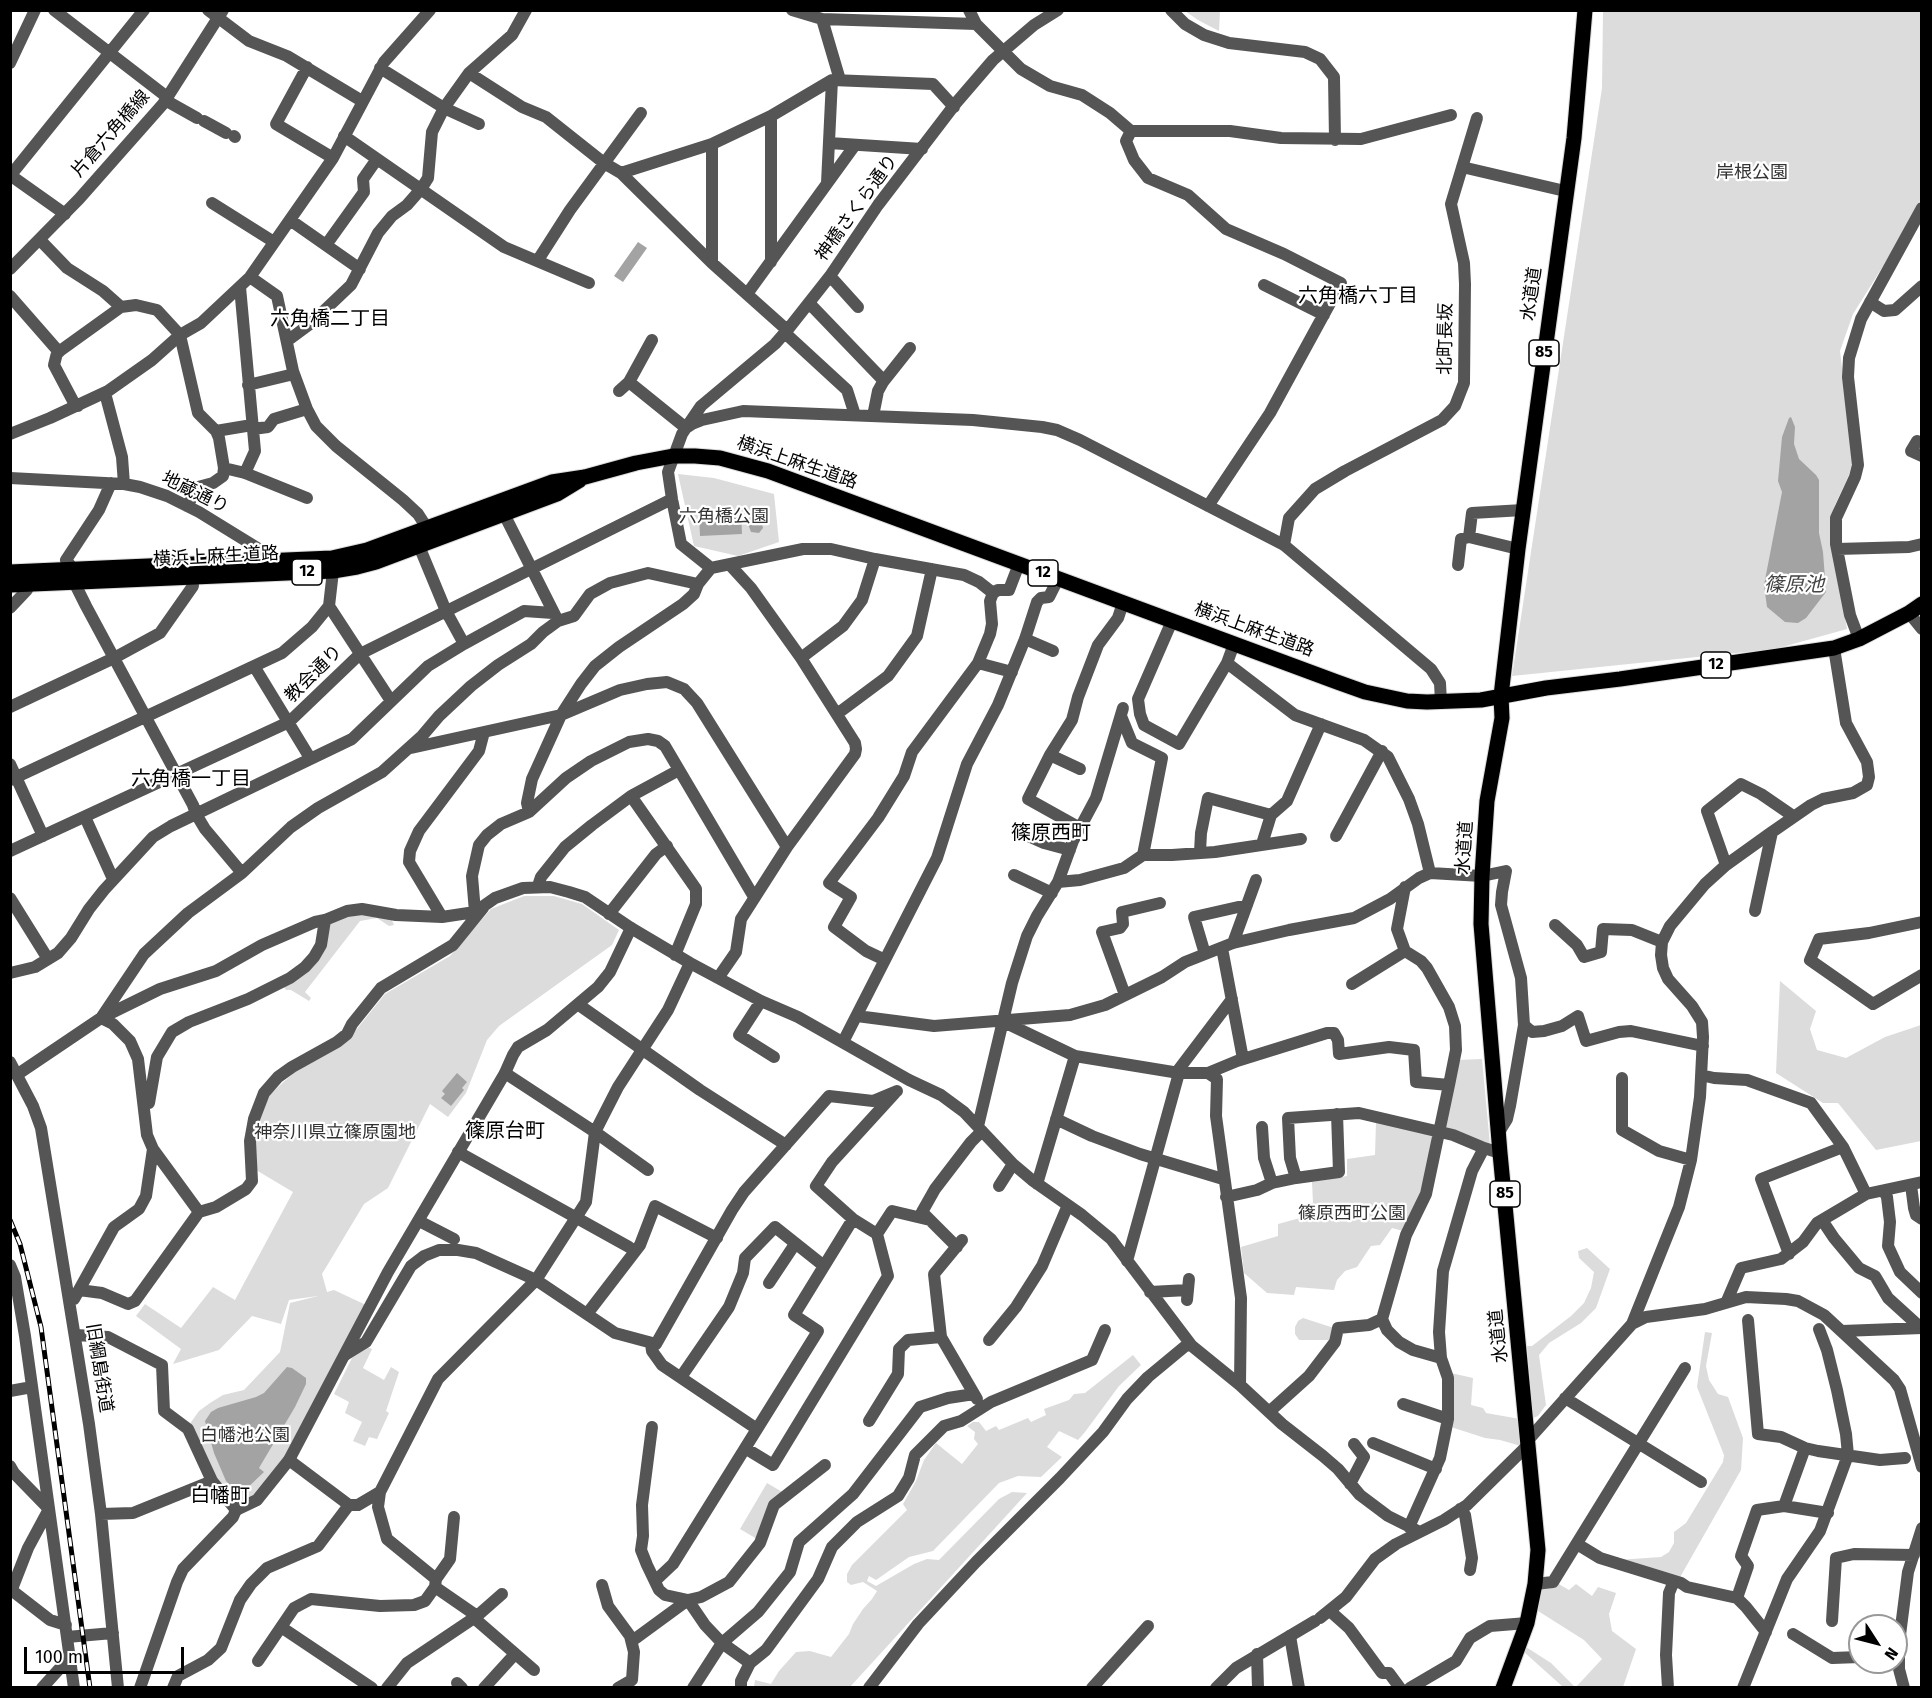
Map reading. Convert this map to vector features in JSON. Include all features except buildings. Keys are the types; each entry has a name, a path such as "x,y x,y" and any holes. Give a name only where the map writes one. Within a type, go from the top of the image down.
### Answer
{"main road":[{"name":"水道道","path":"1503,1688 1527,1623 1536,1584 1538,1550 1500,1153 1481,924 1482,876 1487,801 1502,718 1501,696 1518,549 1574,138 1586,10"},
{"name":"横浜上麻生道路","path":"10,572 74,576 192,578 342,556 367,550 552,482 585,477 626,465 673,456 720,458 768,471 1365,692 1407,701 1481,700 1546,688 1834,648 1859,639 1915,608"},
{"name":"横浜上麻生道路","path":"10,585 74,576 267,568 333,571 376,562 557,495 585,477"}],"street":[{"path":"10,63 35,10"},
{"path":"54,10 166,98 232,135"},
{"path":"65,213 11,175 144,10"},
{"path":"10,434 105,393 152,360 180,335 201,323 250,277 333,158 380,68 430,10"},
{"path":"287,341 310,324 351,285 378,233 392,216 407,205 421,189 428,178 432,132 444,108 469,73 512,35 526,10"},
{"path":"792,10 809,13 822,19 976,24"},
{"path":"969,10 976,24 1021,69 1050,87 1082,95 1110,113 1131,131 1230,132 1281,138 1335,140 1371,137 1451,115"},
{"path":"1171,10 1185,24 1204,35 1227,42 1305,52 1320,58 1334,77 1335,140"},
{"name":"神橋さくら通り","path":"711,568 681,544 672,499 668,472 686,428 701,406 786,332 830,276 878,205 954,107 1003,50 1053,12"},
{"path":"216,13 249,41 287,56 362,101"},
{"name":"片倉六角橋線","path":"11,267 65,213 166,98 216,13"},
{"path":"822,19 836,80 827,185"},
{"path":"307,68 276,124 333,158"},
{"path":"380,68 444,108 479,124"},
{"path":"469,73 522,106 546,117 604,163 621,172 712,263 847,390 855,415"},
{"path":"621,172 712,144 771,116 836,80 933,84 954,107"},
{"path":"538,260 557,229 641,113"},
{"path":"771,116 771,262"},
{"name":"北町長坂","path":"1284,545 1289,518 1315,489 1442,420 1455,406 1464,383 1465,284 1464,263 1451,204 1477,118"},
{"path":"1131,131 1126,141 1134,160 1148,178 1188,195 1226,229 1284,254 1341,283 1270,413 1209,506"},
{"path":"344,136 504,247 589,283"},
{"path":"829,143 922,149"},
{"path":"712,144 712,263"},
{"path":"747,294 855,145"},
{"path":"326,245 364,192 363,179 377,159"},
{"path":"1462,167 1566,191"},
{"path":"212,203 274,242"},
{"path":"1859,639 1850,615 1837,549 1836,518 1858,465 1848,377 1849,358 1861,319 1922,208"},
{"path":"290,220 360,269"},
{"path":"40,240 67,268 103,291 121,308"},
{"path":"830,276 858,307"},
{"path":"250,277 277,296 294,374 316,426 336,446 403,500 418,514 427,528"},
{"path":"1264,285 1324,315"},
{"path":"1870,302 1884,311 1895,310 1922,286"},
{"path":"240,287 255,451 244,473"},
{"path":"10,296 59,352"},
{"path":"809,303 884,381"},
{"path":"78,406 54,365 59,352 121,308 136,305 157,310 180,335 198,413 216,431 224,468 223,476 213,483 198,487 187,506"},
{"path":"652,340 624,386 686,428 702,420 743,411 974,420 1057,430 1284,545 1431,669 1440,683 1441,702"},
{"path":"873,416 878,391 910,348"},
{"path":"248,386 294,374"},
{"path":"105,393 122,457 124,484"},
{"path":"216,431 268,427 274,419 307,409"},
{"path":"1917,441 1911,451 1922,456"},
{"path":"224,468 244,473 307,498"},
{"name":"地蔵通り","path":"10,478 124,484 167,496 264,552 267,568"},
{"path":"111,483 99,510 66,560 114,658 196,814 205,829 242,873"},
{"name":"教会通り","path":"10,851 289,722 360,654 672,499"},
{"path":"1469,537 1472,513 1523,510"},
{"path":"504,514 556,617"},
{"path":"1458,566 1461,539 1469,537 1518,549"},
{"path":"1837,549 1909,548 1922,544"},
{"path":"419,546 464,644"},
{"path":"529,812 527,803 532,779 561,715 595,666 683,604 694,594 698,584 711,568 803,549 831,549 964,575 979,582 993,593"},
{"path":"801,658 843,626 862,600 875,559"},
{"path":"718,978 736,952 741,918 855,754 855,743 801,658 751,588 729,564"},
{"path":"885,960 866,951 834,927 851,897 829,883 879,818 904,776 912,752 978,663 990,634 992,624 990,601 993,593 998,590 1009,590 1020,564"},
{"path":"837,714 888,676 916,636 932,569"},
{"path":"14,779 282,653 312,627 329,606 333,571"},
{"path":"10,973 35,967 58,953 113,879 153,837 352,739 428,666 464,644 524,611 556,617 574,616 590,594 610,583 630,576 648,573 698,584"},
{"path":"10,707 114,658 160,633 193,586 192,578"},
{"path":"843,1042 938,858 967,764 998,705 1025,639 1037,602 1041,598 1049,597 1058,579"},
{"path":"10,608 27,591 27,584"},
{"path":"1080,828 1028,799 1050,755 1072,720 1078,697 1098,645 1118,618 1123,603"},
{"path":"329,606 391,701"},
{"path":"1915,608 1922,629"},
{"path":"101,1018 144,954 188,913 242,873 291,827 318,808 382,772 471,687 498,665 531,644 556,617"},
{"path":"1172,621 1138,699 1144,725 1179,744 1227,663 1234,644"},
{"path":"1025,639 1053,651"},
{"path":"1216,1688 1236,1668 1322,1617 1346,1597 1375,1559 1414,1529 1444,1520 1483,1492 1632,1324 1679,1208 1691,1160 1700,1097 1702,1022 1692,1006 1668,979 1661,956 1662,942 1670,926 1690,901 1726,865 1793,816 1823,799 1853,793 1867,785 1869,777 1867,762 1846,723 1834,648"},
{"path":"978,663 1012,672"},
{"path":"1227,663 1295,715 1364,740 1388,753 1418,824 1430,873"},
{"path":"254,666 310,758"},
{"path":"410,747 561,715 620,690 667,682 684,689 697,703 788,848"},
{"path":"982,1407 941,1337 934,1274 960,1243 922,1212 935,1189 980,1128 1012,983 1027,936 1036,916 1055,887 1080,828 1096,798 1122,712 1132,743 1162,758 1143,855"},
{"path":"1262,844 1271,814 1287,801 1321,724"},
{"path":"442,917 409,862 410,851 419,831 479,751 484,732"},
{"path":"479,910 472,876 479,844 487,835 501,824 529,812 575,771 629,742 648,740 662,744 754,897"},
{"path":"1336,836 1388,753"},
{"path":"1050,755 1080,768"},
{"path":"10,764 14,779 43,837"},
{"path":"538,886 542,877 565,847 632,796 679,770"},
{"path":"1726,865 1707,811 1741,784 1761,794 1793,816"},
{"path":"632,796 695,885 697,892 696,904 675,955"},
{"path":"1200,852 1208,798 1271,814"},
{"path":"85,817 113,879"},
{"path":"1017,831 1044,843 1070,850"},
{"path":"1755,911 1772,832"},
{"path":"1014,875 1055,887 1124,868 1143,855 1215,852 1301,839"},
{"path":"609,914 656,854 668,846"},
{"path":"857,1016 934,1026 1070,1015 1105,1005 1162,977 1185,962 1227,945 1354,918 1390,899 1405,887 1430,873 1482,876 1506,872 1502,905 1521,978 1524,1025 1507,1119 1499,1132"},
{"path":"1243,1059 1232,999 1227,945 1247,905 1256,880"},
{"path":"79,1290 102,1293 128,1304 135,1301 199,1212 216,1207 246,1189 252,1181 250,1141 254,1119 264,1093 278,1077 347,1034 352,1024 381,988 453,945 479,910 495,898 523,888 550,887 585,897 675,955 761,1001 798,1017 909,1080 942,1095 964,1112 1013,1164 1111,1239 1189,1343 1323,1456 1359,1496 1414,1529"},
{"path":"1405,887 1397,928 1405,951 1421,961 1427,968 1449,1007 1455,1026 1456,1050 1426,1194 1406,1235 1382,1319 1387,1330 1399,1342 1413,1350 1441,1358"},
{"path":"10,898 48,959"},
{"path":"1125,996 1102,932 1120,928 1123,924 1122,912 1160,903"},
{"path":"1204,954 1194,917 1247,905"},
{"path":"18,1074 101,1018 160,989 216,972 262,945 315,922 346,911 362,909 396,915 442,917 479,910"},
{"path":"146,1120 157,1057 172,1032 189,1022 248,999 290,978 314,957 321,945 325,920"},
{"path":"1922,922 1869,933 1819,939 1810,960 1873,1004 1922,975"},
{"path":"1556,925 1576,945 1584,957 1601,952 1603,928 1632,930 1662,942"},
{"path":"140,1688 177,1582 185,1568 226,1527 236,1510 257,1500 289,1460 388,1272 518,1047 547,1030 598,987 610,972 631,928"},
{"path":"1352,984 1405,951"},
{"path":"534,1670 387,1539 378,1507 380,1492 438,1379 536,1280 586,1202 595,1132 618,1088 668,1010 690,963"},
{"path":"1127,1261 1177,1073 1232,999"},
{"path":"761,1001 739,1035 774,1057"},
{"path":"579,1005 700,1090 786,1145"},
{"path":"1524,1025 1532,1032 1544,1031 1562,1026 1578,1016 1586,1041 1631,1031 1703,1046"},
{"path":"101,1018 113,1024 130,1041 135,1050 147,1135 153,1149 199,1212"},
{"path":"1003,1021 1076,1056 1177,1073 1208,1073 1243,1059 1327,1033 1334,1033 1338,1040 1339,1054 1389,1047 1414,1050 1416,1082 1449,1084"},
{"path":"1037,1184 1076,1056"},
{"name":"旧綱島街道","path":"10,1062 18,1074 41,1128 76,1335 101,1514 118,1688"},
{"path":"505,1073 648,1170"},
{"path":"1208,1073 1217,1079 1216,1116 1241,1298 1240,1385"},
{"path":"1701,1075 1747,1080 1811,1103 1843,1147 1866,1194"},
{"path":"1622,1078 1622,1130 1659,1151 1691,1160"},
{"path":"745,1448 772,1465 888,1276 877,1234 853,1219 816,1186 832,1162 909,1080"},
{"path":"345,1355 366,1342 411,1266 424,1256 439,1250 476,1253 536,1280 615,1333 656,1344 744,1192 829,1096 873,1101 897,1091"},
{"path":"1296,1178 1290,1158 1288,1118 1359,1113 1439,1132 1500,1153"},
{"path":"1226,1197 1257,1190 1272,1183 1340,1172 1337,1114"},
{"path":"1056,1119 1092,1136 1155,1159 1223,1179"},
{"path":"1262,1127 1264,1158 1272,1183"},
{"path":"1789,1254 1761,1179 1843,1147"},
{"path":"1414,1529 1436,1469 1448,1419 1448,1378 1441,1358 1439,1332 1443,1271 1473,1172 1484,1148"},
{"path":"69,1300 74,1299 114,1227 143,1203 153,1149"},
{"path":"458,1152 629,1247"},
{"path":"999,1186 1013,1164"},
{"path":"1726,1303 1741,1268 1780,1259 1789,1254 1803,1242 1817,1223 1866,1194 1916,1183 1914,1208 1916,1215 1922,1219"},
{"path":"1884,1191 1887,1197 1890,1222 1888,1246 1900,1272 1922,1293"},
{"path":"989,1340 1016,1307 1042,1266 1068,1205"},
{"path":"587,1314 640,1245 655,1206 717,1238"},
{"path":"877,1234 892,1211 930,1220"},
{"path":"656,1581 673,1564 818,1331 794,1315 853,1219"},
{"path":"1822,1220 1859,1269 1875,1276 1888,1298 1921,1328"},
{"path":"419,1221 454,1239"},
{"path":"681,1377 729,1307 743,1273 745,1258 776,1227 824,1266"},
{"path":"769,1283 795,1244"},
{"path":"12,1273 32,1387 74,1688"},
{"path":"1150,1292 1188,1290"},
{"path":"1632,1324 1646,1317 1705,1309 1746,1297 1798,1301 1824,1315 1900,1389 1922,1467"},
{"path":"1269,1412 1309,1376 1335,1342 1338,1328 1369,1325 1382,1319"},
{"path":"1748,1320 1758,1434 1781,1437 1805,1448 1880,1460 1905,1458"},
{"path":"1842,1331 1921,1328"},
{"path":"1743,1688 1787,1579 1820,1531 1848,1455 1837,1390 1819,1329"},
{"path":"741,1688 741,1681 750,1663 766,1650 818,1579 832,1547 857,1522 898,1496 909,1478 915,1455 945,1426 961,1421 991,1401 1092,1360 1105,1330"},
{"path":"76,1335 108,1337 162,1365 164,1411 188,1430 212,1481 236,1510"},
{"path":"869,1421 898,1374 899,1349 908,1340 941,1337"},
{"path":"869,1688 918,1624 1103,1432 1148,1377 1189,1343"},
{"path":"651,1344 652,1351 662,1365 757,1429"},
{"path":"1536,1584 1553,1582 1685,1368"},
{"path":"10,1391 32,1387"},
{"path":"693,1688 722,1642 758,1612 790,1572 799,1542 853,1494 920,1407 948,1398 974,1394"},
{"path":"1565,1398 1701,1482"},
{"path":"1403,1404 1448,1419"},
{"path":"652,1427 642,1505 641,1550 659,1590 665,1595 688,1600 705,1625 722,1642 750,1663"},
{"path":"1373,1443 1436,1469"},
{"path":"1350,1484 1364,1457 1354,1444"},
{"path":"1784,1506 1805,1448"},
{"path":"289,1460 349,1505 358,1505 380,1492"},
{"path":"10,1466 49,1509"},
{"path":"632,1641 688,1600 701,1597 729,1582 760,1543 774,1505 825,1466"},
{"path":"101,1514 133,1513 212,1481"},
{"path":"173,1688 178,1676 208,1660 221,1648 240,1600 251,1584 267,1569 318,1546 349,1505"},
{"path":"1737,1598 1748,1566 1741,1556 1757,1510 1784,1506 1828,1513"},
{"path":"49,1509 28,1548 11,1589 67,1631 113,1633"},
{"path":"1460,1509 1465,1515 1472,1558 1470,1570"},
{"path":"258,1661 294,1608 311,1599 380,1606 414,1605 424,1601 450,1559 454,1517"},
{"path":"1903,1614 1908,1572 1922,1528"},
{"path":"1577,1544 1600,1558 1688,1587 1737,1598 1766,1632"},
{"path":"1832,1621 1836,1558 1854,1554 1914,1555"},
{"path":"1668,1688 1666,1655 1670,1593 1674,1581"},
{"path":"602,1585 608,1606 632,1641 634,1652 632,1680 618,1688"},
{"path":"387,1688 407,1663 476,1617 502,1594"},
{"path":"1322,1617 1349,1628 1382,1673 1389,1673 1400,1688"},
{"path":"1410,1688 1456,1661 1470,1638 1490,1626 1527,1623"},
{"path":"1092,1688 1148,1626"},
{"path":"281,1627 372,1688"},
{"path":"1792,1634 1832,1658 1848,1658"},
{"path":"1290,1636 1299,1688"},
{"path":"484,1688 515,1654"},
{"path":"1257,1654 1258,1688"},
{"path":"42,1688 70,1657"}],"green space":[{"path":"1185,11 1220,11 1219,31 1198,20"},
{"name":"岸根公園","path":"1603,11 1921,11 1921,199 1902,236 1853,314 1840,351 1853,459 1831,520 1832,540 1847,629 1775,649 1512,676 1602,88"},
{"name":"六角橋公園","path":"678,474 714,478 774,494 779,542 738,556 694,546"},
{"name":"神奈川県立篠原園地","path":"524,896 554,896 582,904 619,930 612,945 499,1026 487,1040 466,1093 448,1117 430,1104 388,1188 364,1204 322,1274 327,1292 334,1290 366,1305 280,1466 262,1488 248,1500 238,1503 217,1481 189,1425 199,1411 210,1403 223,1395 244,1390 280,1352 290,1303 318,1296 289,1300 281,1324 252,1316 219,1350 173,1364 181,1349 136,1316 145,1304 181,1328 213,1287 235,1300 293,1192 256,1170 255,1130 269,1095 297,1070 352,1035 385,994 450,956 491,909"},
{"path":"355,913 391,918 394,925 389,926 377,918 360,921 305,992 311,998 309,1001 291,990 286,990 283,986 303,973 328,922"},
{"path":"1780,981 1816,1011 1810,1029 1817,1050 1846,1058 1885,1037 1921,1025 1921,1141 1876,1150 1838,1103 1823,1103 1776,1073"},
{"path":"1482,1059 1490,1145 1443,1129 1457,1060"},
{"name":"篠原西町公園","path":"1376,1122 1434,1135 1422,1192 1403,1231 1392,1228 1380,1245 1371,1246 1357,1267 1345,1271 1337,1280 1334,1290 1296,1287 1294,1295 1267,1293 1244,1273 1241,1247 1278,1236 1278,1224 1300,1218 1300,1206 1313,1203 1312,1182 1347,1176 1347,1159 1375,1155"},
{"path":"1587,1248 1610,1269 1596,1308 1581,1323 1549,1343 1539,1355 1546,1405 1538,1416 1533,1418 1527,1346 1532,1346 1584,1303 1591,1288 1594,1272 1579,1258 1578,1251"},
{"path":"1303,1318 1334,1328 1332,1340 1299,1340 1295,1334 1295,1327"},
{"path":"1705,1332 1712,1333 1706,1366 1709,1380 1718,1394 1728,1397 1743,1438 1741,1470 1679,1579 1617,1560 1661,1557 1669,1552 1674,1543 1674,1532 1686,1523 1723,1462 1724,1455 1697,1387"},
{"path":"367,1347 372,1349 363,1368 384,1380 391,1367 399,1372 386,1411 389,1413 377,1439 369,1437 365,1446 353,1441 362,1422 345,1413 349,1402 334,1394 352,1358"},
{"path":"1133,1355 1141,1365 1119,1386 1078,1440 1059,1431 1047,1447 1062,1457 1041,1477 1018,1476 999,1483 933,1551 909,1557 876,1580 869,1576 867,1581 876,1586 914,1564 927,1559 939,1560 999,1499 1012,1492 1027,1493 850,1687 754,1687 755,1680 771,1684 796,1652 810,1651 831,1657 849,1634 853,1624 877,1591 863,1582 851,1585 847,1582 847,1574 852,1565 907,1510 903,1504 916,1481 924,1460 936,1443 962,1464 978,1444 974,1439 975,1432 967,1426 973,1422 979,1422 986,1431 996,1426 999,1430 1028,1418 1031,1422 1046,1415 1044,1409 1069,1400 1074,1394 1085,1393"},
{"path":"1451,1373 1473,1378 1471,1405 1483,1408 1486,1413 1520,1419 1521,1446 1451,1427"},
{"path":"767,1483 784,1493 757,1539 740,1529"},
{"path":"1557,1583 1569,1590 1576,1584 1592,1596 1598,1587 1616,1593 1609,1614 1612,1631 1636,1649 1623,1687 1576,1687 1602,1659 1584,1640 1538,1611 1542,1586"},
{"path":"1526,1647 1551,1663 1575,1687 1563,1687 1524,1652"}],"water":[{"path":"638,242 647,248 623,282 614,276"},
{"name":"篠原池","path":"1791,417 1795,427 1794,444 1799,459 1819,480 1819,533 1826,592 1806,618 1798,623 1785,622 1767,607 1764,585 1782,492 1778,481 1782,437"},
{"path":"753,509 758,512 763,528 759,533 751,532 748,524 750,512"},
{"path":"741,510 742,534 700,536 699,512"},
{"path":"457,1073 467,1082 462,1088 464,1090 451,1106 441,1098 445,1094 442,1091"},
{"path":"287,1367 306,1378 306,1384 259,1468 264,1472 243,1492 237,1492 226,1481 214,1453 205,1421 211,1412 218,1408 264,1393"}],"railway":[{"path":"10,1220 20,1244 41,1327 90,1688"}],"district":[{"name":"六角橋六丁目","path":"1358,296"},
{"name":"六角橋二丁目","path":"330,319"},
{"name":"六角橋一丁目","path":"191,779"},
{"name":"篠原西町","path":"1051,833"},
{"name":"篠原台町","path":"505,1131"},
{"name":"白幡町","path":"220,1496"}],"park label":[{"name":"白幡池公園","path":"245,1436"}]}
